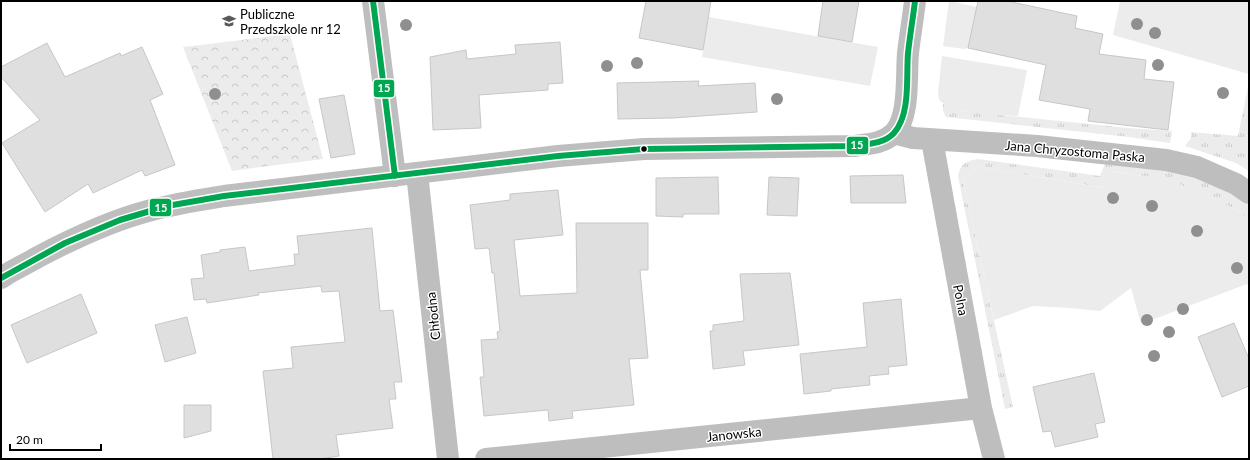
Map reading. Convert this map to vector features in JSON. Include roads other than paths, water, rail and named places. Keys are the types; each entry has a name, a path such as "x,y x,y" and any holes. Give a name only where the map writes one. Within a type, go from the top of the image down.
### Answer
{"street":[{"path":"374,1 395,176"},
{"path":"1,278 90,231 148,211 187,202 224,196 558,156 644,149 854,146 874,144 888,138 894,133 901,122 904,113 908,53 915,1"},
{"name":"Jana Chryzostoma Paska","path":"894,133 913,138 932,140 1037,146 1166,160 1197,167 1236,184 1249,193"},
{"name":"Polna","path":"932,140 981,408 994,459"},
{"name":"Chłodna","path":"417,173 448,459"},
{"name":"Janowska","path":"486,459 981,408"}],"place":[{"name":"Publiczne Przedszkole nr 12","path":"229,21"}]}
